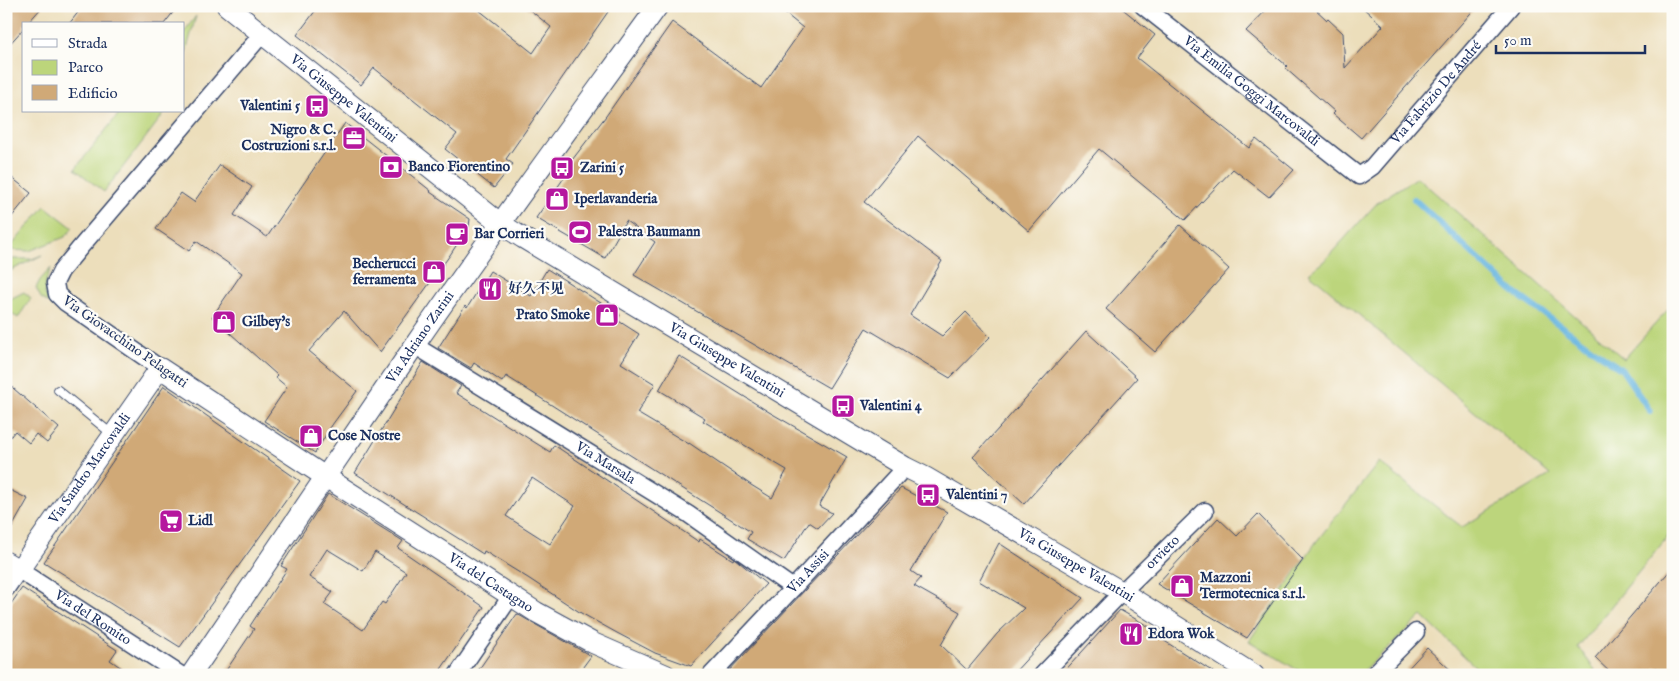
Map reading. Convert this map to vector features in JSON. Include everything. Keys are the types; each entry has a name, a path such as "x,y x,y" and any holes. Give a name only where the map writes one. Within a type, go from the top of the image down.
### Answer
{"street":[{"name":"Via Giuseppe Valentini","path":"227,6 501,224 531,244 905,467 926,477 1122,592 1254,675"},
{"name":"Via Adriano Zarini","path":"191,675 414,345 658,6"},
{"name":"Via Emilia Goggi Marcovaldi","path":"1143,6 1359,176"},
{"name":"Via Fabrizio De André","path":"1359,176 1372,167 1512,6"},
{"name":"Via Giovacchino Pelagatti","path":"262,33 79,249 61,271 55,283 57,294 66,303 160,368 324,476"},
{"name":"Via Marsala","path":"414,345 688,514 793,588"},
{"name":"Via Sandro Marcovaldi","path":"13,566 113,435 160,368"},
{"name":"Via Assisi","path":"711,675 905,467"},
{"name":"Via del Castagno","path":"324,476 536,612 593,643 666,675"},
{"name":"orvieto","path":"1042,675 1122,592 1205,511"},
{"path":"6,589 13,566"},
{"name":"Via del Romito","path":"13,566 181,675"},
{"path":"457,675 511,596"},
{"path":"1373,675 1416,632"}],"lane":[{"path":"58,390 113,435"}],"green space":[{"path":"196,16 185,55 185,31"},
{"path":"120,112 165,112 104,192 75,169"},
{"path":"1417,177 1624,359 1673,304 1673,530 1578,647 1595,670 1590,675 1484,675 1422,616 1359,675 1306,675 1249,641 1316,542 1379,462 1462,527 1550,475 1309,273 1324,261 1378,202"},
{"path":"45,206 73,228 65,237 29,251 8,250"},
{"path":"42,255 6,273 6,259 32,259"},
{"path":"51,268 46,281 45,294 53,306 41,298 36,288 40,280"},
{"path":"24,292 31,298 18,318 6,310 6,301"}],"building":[{"path":"6,6 43,6 29,22 22,22 22,30 6,48"},
{"path":"83,6 178,6 166,22 71,22"},
{"path":"319,6 474,6 533,53 551,27 525,6 612,6 506,159 513,164 494,188 445,149 457,134 374,68 361,85 297,35"},
{"path":"776,6 1119,6 1155,35 1137,58 1249,148 1256,139 1294,170 1269,197 1233,169 1185,220 1099,149 1029,231 918,136 864,202 942,261 910,315 942,336 966,312 990,337 950,378 866,328 829,388 634,275 655,242 626,221 605,258 536,218 566,175 562,173 606,116 672,22 761,88 803,28"},
{"path":"1270,6 1312,6 1328,19 1343,33 1345,68 1383,26 1361,6 1477,6 1361,138 1333,114 1335,112 1285,68 1287,66 1246,31"},
{"path":"345,123 430,192 470,219 469,226 450,255 380,352 344,311 309,351 357,391 332,425 315,453 264,421 287,387 275,377 277,375 212,317 242,273 196,241 189,251 156,229 181,193 194,202 220,165 252,187 234,215 267,237"},
{"path":"6,173 31,193 6,224"},
{"path":"1180,225 1229,269 1155,352 1106,309"},
{"path":"547,269 620,315 617,320 639,334 621,363 655,384 637,413 689,443 751,485 772,498 787,470 703,421 705,418 659,390 679,356 769,412 847,457 819,506 832,513 818,528 809,522 784,561 747,539 751,532 506,376 502,382 474,363 471,368 438,348 465,306 467,308 490,271 531,296"},
{"path":"1086,331 1137,378 1024,504 973,457"},
{"path":"423,362 461,386 456,393 550,452 554,445 699,542 700,539 733,560 734,558 766,584 691,666 655,653 581,613 528,578 484,551 483,554 355,473","holes":["532,478 575,506 550,544 506,516"]},
{"path":"6,382 59,428 47,443 36,434 29,443 15,431 6,442"},
{"name":"Lidl","path":"164,386 300,481 180,647 44,562"},
{"path":"6,488 28,499 6,538"},
{"path":"901,488 947,512 911,571 921,578 914,586 960,612 941,645 967,670 997,634 1024,608 979,581 999,543 1083,598 1012,675 725,675"},
{"path":"328,494 403,541 398,548 484,607 437,675 223,675 254,629 250,626 287,569 281,566","holes":["327,549 363,571 375,552 406,572 385,604 382,602 363,630 324,604 333,592 309,577"]},
{"path":"1258,514 1303,560 1247,638 1157,584 1218,518 1237,536"},
{"path":"1673,567 1673,675 1664,675 1656,667 1651,675 1613,675 1595,658"},
{"path":"22,588 117,650 110,660 132,675 6,675 6,611"},
{"path":"1120,610 1158,632 1155,635 1218,675 1061,675"},
{"path":"517,614 591,656 577,675 475,675"},
{"path":"1427,648 1456,675 1402,675"}],"waterway":[{"path":"1414,199 1515,293 1622,370 1650,411"}],"place":[{"name":"Valentini 5","path":"317,106"},
{"name":"Nigro & C. Costruzioni s.r.l.","path":"354,138"},
{"name":"Banco Fiorentino","path":"391,167"},
{"name":"Zarini 5","path":"562,168"},
{"name":"Iperlavanderia","path":"557,199"},
{"name":"Palestra Baumann","path":"580,232"},
{"name":"Bar Corrieri","path":"457,234"},
{"name":"Becherucci ferramenta","path":"434,272"},
{"name":"好久不见","path":"490,289"},
{"name":"Prato Smoke","path":"607,315"},
{"name":"Gilbey's","path":"224,322"},
{"name":"Valentini 4","path":"843,406"},
{"name":"Cose Nostre","path":"311,436"},
{"name":"Valentini 7","path":"928,495"},
{"name":"Lidl","path":"171,521"},
{"name":"Mazzoni Termotecnica s.r.l.","path":"1182,586"},
{"name":"Edora Wok","path":"1131,634"}]}
